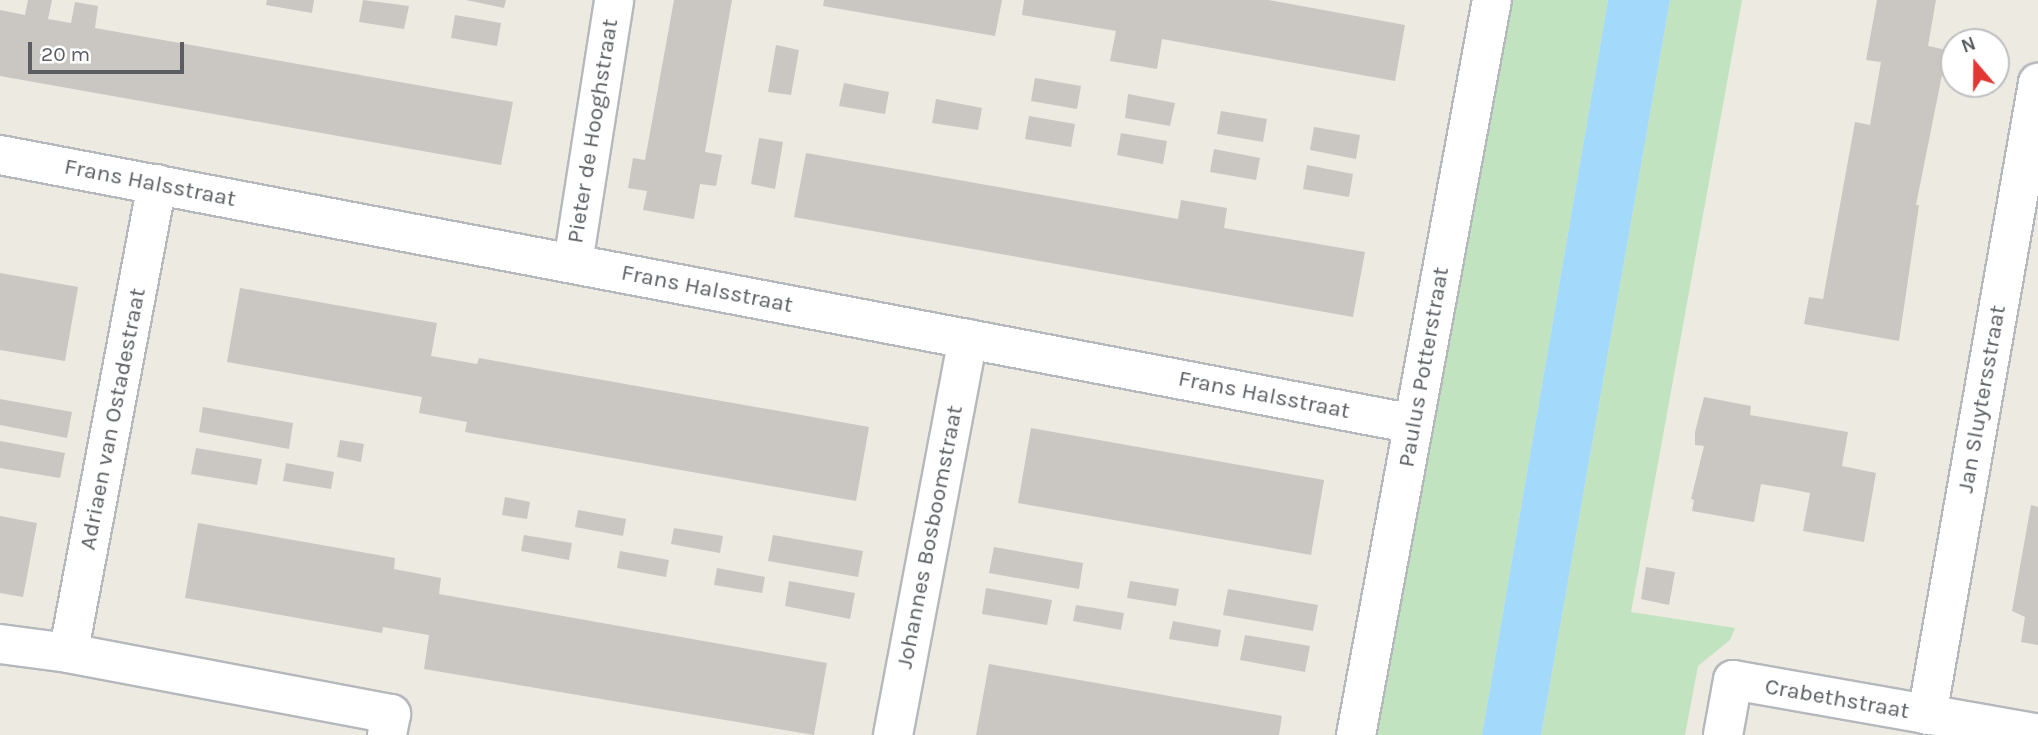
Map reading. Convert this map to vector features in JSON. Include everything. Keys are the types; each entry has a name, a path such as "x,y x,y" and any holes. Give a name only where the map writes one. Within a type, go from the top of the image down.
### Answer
{"street":[{"name":"Pieter de Hooghstraat","path":"573,263 614,0"},
{"name":"Paulus Potterstraat","path":"1356,735 1492,0"},
{"name":"Jan Sluytersstraat","path":"1927,715 2038,83"},
{"name":"Frans Halsstraat","path":"0,155 1414,424"},
{"name":"Adriaen van Ostadestraat","path":"68,653 157,184"},
{"name":"Johannes Bosboomstraat","path":"893,735 968,339"},
{"path":"0,644 68,653 391,714 387,735"},
{"name":"Crabethstraat","path":"1723,735 1733,680 2038,734"}],"green space":[{"path":"1502,0 1608,0 1482,735 1374,735"},
{"path":"1670,0 1742,0 1631,612 1735,628 1730,640 1698,666 1685,735 1541,735"}],"water":[{"path":"1608,0 1670,0 1541,735 1482,735"}],"building":[{"path":"28,0 52,0 48,19 71,23 75,2 98,6 95,28 513,102 501,165 0,76 0,10 25,15"},
{"path":"267,0 314,0 312,13 266,5"},
{"path":"363,0 409,6 404,29 359,22"},
{"path":"466,0 506,0 504,8"},
{"path":"674,0 732,0 705,152 722,155 716,186 700,184 694,219 643,210 647,191 628,188 633,158 645,160"},
{"path":"824,0 1002,0 995,36 823,6"},
{"path":"1024,0 1268,0 1405,25 1395,81 1162,39 1157,69 1110,61 1116,31 1022,15"},
{"path":"1877,0 1936,0 1928,46 1940,49 1940,85 1916,205 1919,205 1899,341 1804,324 1809,297 1823,299 1855,122 1870,125 1881,62 1866,60"},
{"path":"455,15 501,23 497,46 451,38"},
{"path":"776,45 799,50 791,95 768,92"},
{"path":"1035,78 1081,86 1077,109 1031,101"},
{"path":"844,83 889,92 885,114 839,106"},
{"path":"1128,94 1175,103 1170,126 1125,118"},
{"path":"936,99 982,108 978,130 932,123"},
{"path":"1221,111 1267,119 1263,142 1217,134"},
{"path":"1029,116 1075,124 1071,147 1025,139"},
{"path":"1314,127 1360,135 1356,159 1310,150"},
{"path":"1121,133 1167,141 1163,164 1117,155"},
{"path":"759,138 783,142 775,189 751,184"},
{"path":"1214,149 1260,158 1256,180 1210,172"},
{"path":"806,153 1178,219 1181,200 1227,208 1224,228 1365,252 1353,317 794,217"},
{"path":"1307,165 1353,174 1349,197 1303,189"},
{"path":"0,273 78,287 65,361 0,350"},
{"path":"240,288 437,323 431,356 477,364 479,358 869,427 856,501 465,432 467,422 419,413 422,397 227,362"},
{"path":"1704,397 1751,406 1750,415 1848,432 1842,466 1876,473 1864,542 1803,531 1810,493 1785,488 1761,484 1754,522 1692,511 1694,500 1691,499 1704,446 1695,445 1695,432"},
{"path":"0,399 72,412 67,438 0,425"},
{"path":"203,407 293,423 289,449 199,432"},
{"path":"1031,428 1324,480 1311,555 1018,503"},
{"path":"340,440 364,444 361,462 337,457"},
{"path":"0,441 65,453 60,478 0,468"},
{"path":"196,448 262,459 257,485 191,474"},
{"path":"286,463 334,472 331,489 283,481"},
{"path":"505,497 530,502 527,519 502,515"},
{"path":"2031,505 2038,507 2038,645 2021,642 2025,617 2012,611"},
{"path":"578,510 626,519 623,536 575,527"},
{"path":"0,516 37,523 23,597 0,593"},
{"path":"198,523 395,558 394,569 441,578 439,594 827,663 814,735 424,669 429,635 383,627 382,633 185,598"},
{"path":"674,528 723,536 720,553 671,544"},
{"path":"524,535 572,543 569,560 521,551"},
{"path":"773,535 863,551 858,577 768,561"},
{"path":"994,547 1083,563 1079,589 989,573"},
{"path":"620,551 669,560 666,577 617,568"},
{"path":"1646,567 1675,572 1669,605 1641,599"},
{"path":"717,568 765,577 762,593 714,585"},
{"path":"789,581 855,593 850,619 785,606"},
{"path":"1130,581 1179,589 1176,606 1127,598"},
{"path":"986,588 1052,600 1047,625 982,614"},
{"path":"1228,589 1318,605 1313,631 1223,615"},
{"path":"1076,605 1124,613 1121,630 1073,621"},
{"path":"1173,621 1221,630 1218,647 1169,639"},
{"path":"1245,635 1310,646 1305,672 1240,660"},
{"path":"989,664 1282,716 1279,735 976,735"}]}
